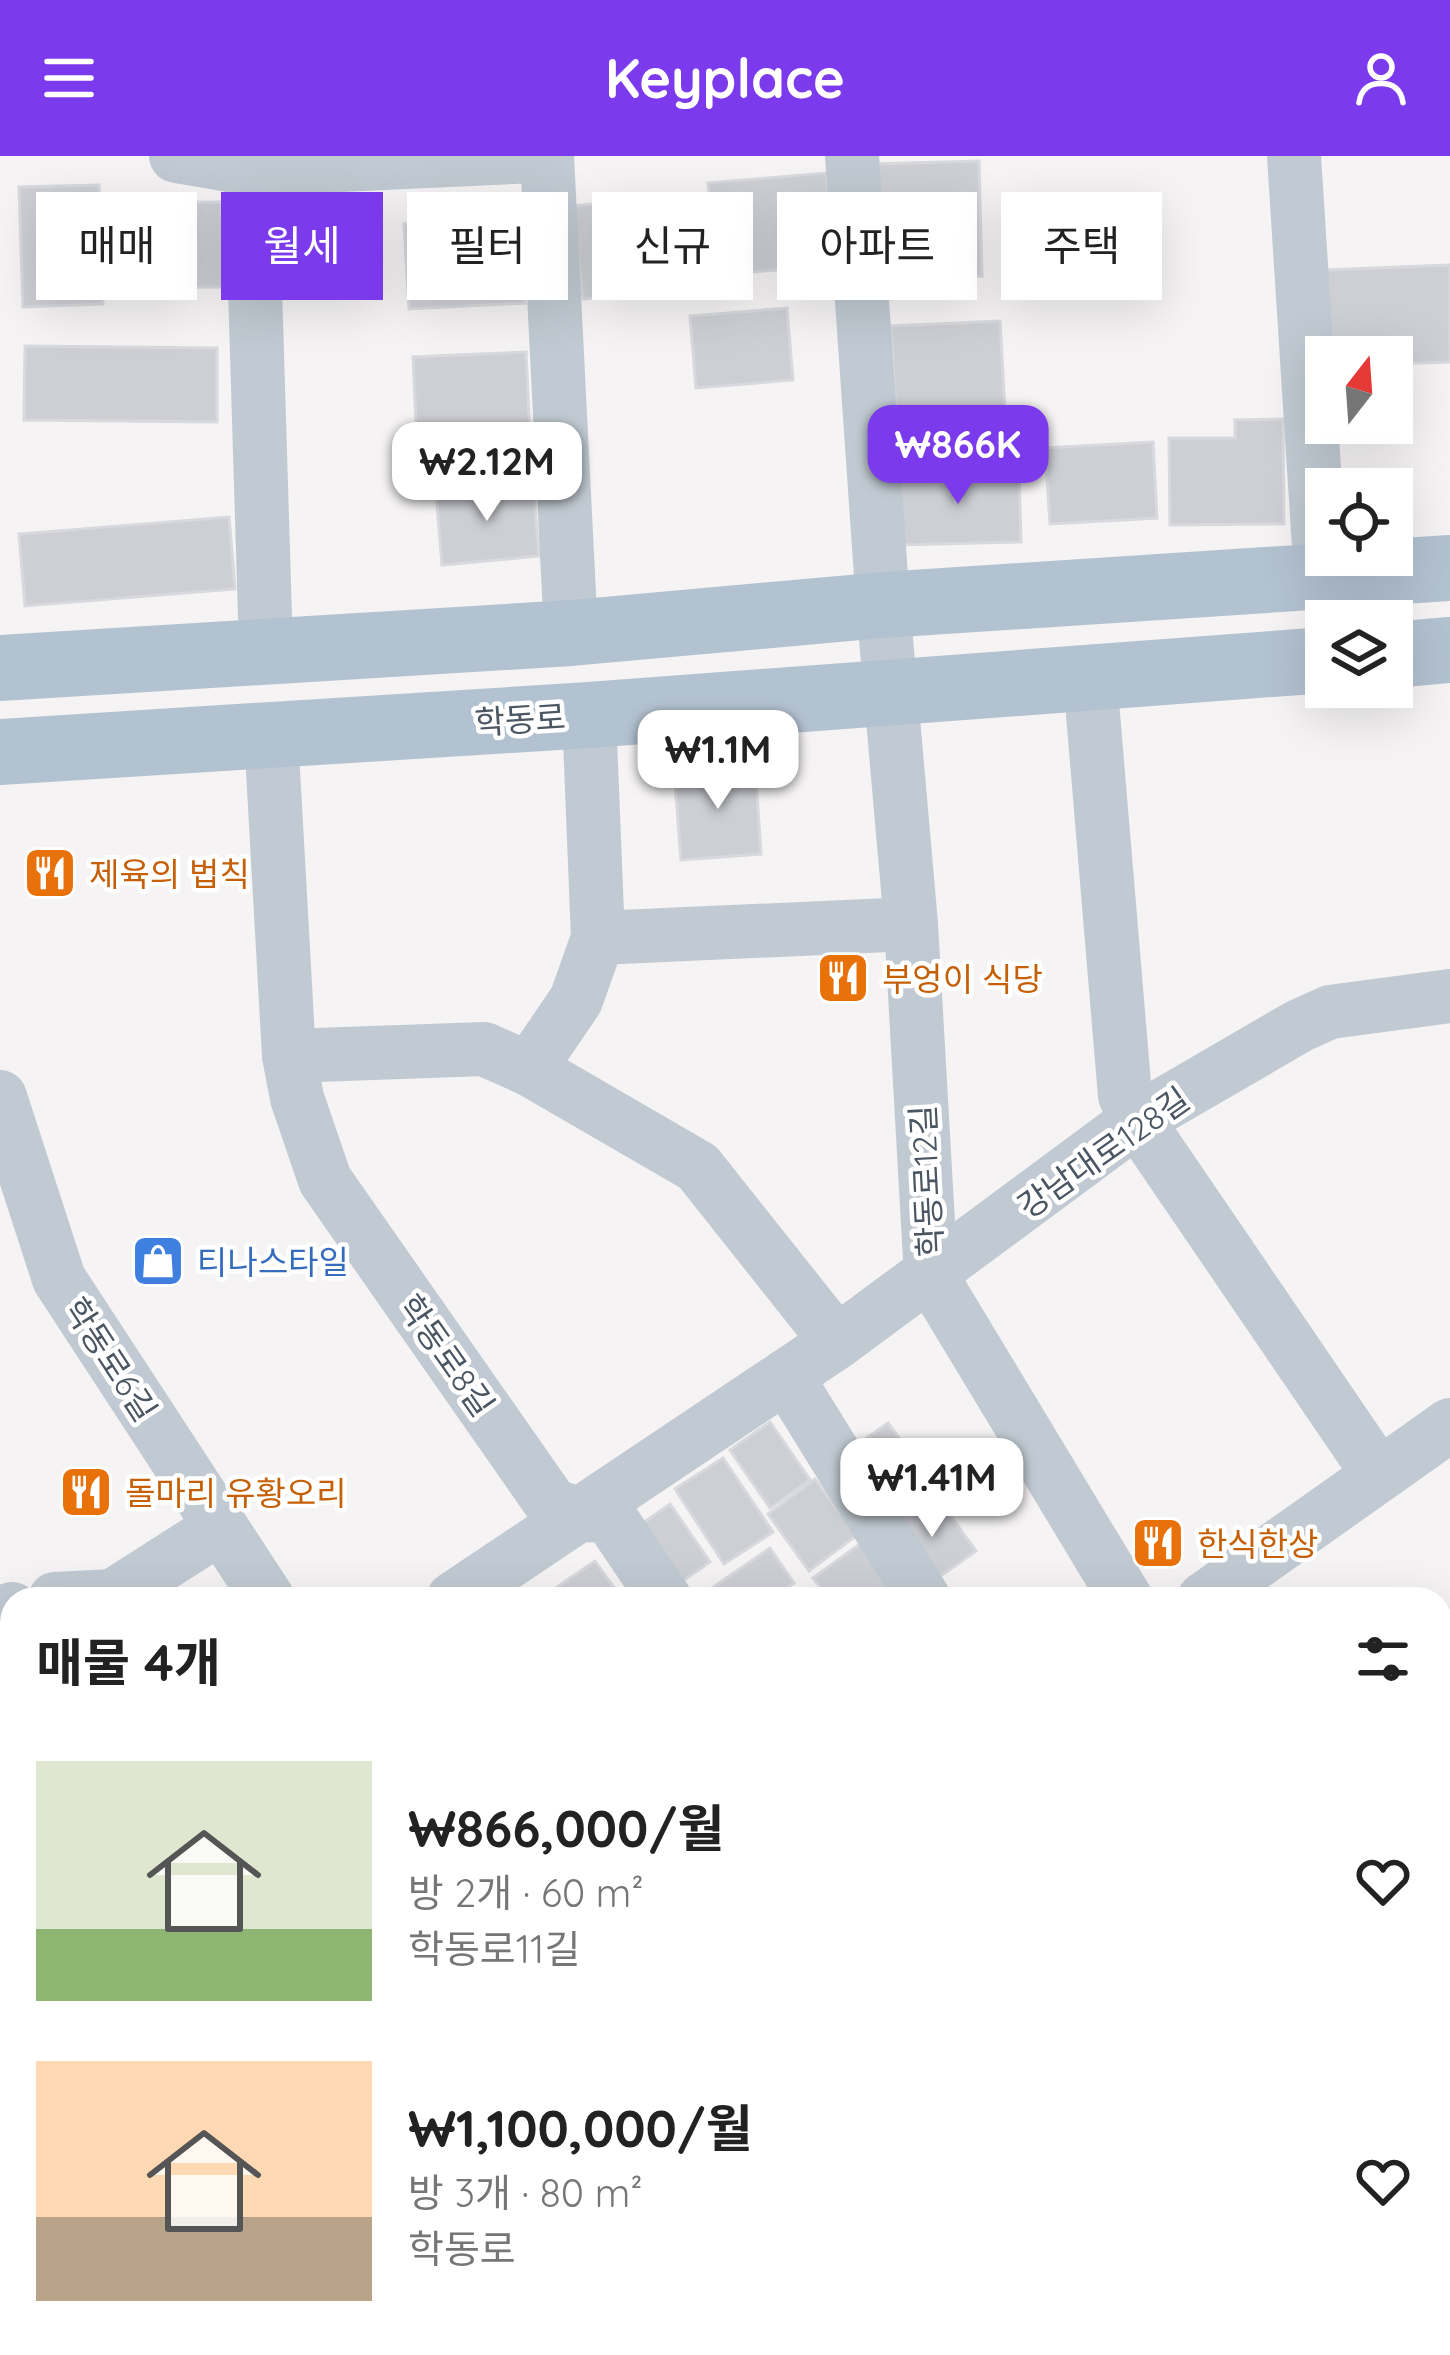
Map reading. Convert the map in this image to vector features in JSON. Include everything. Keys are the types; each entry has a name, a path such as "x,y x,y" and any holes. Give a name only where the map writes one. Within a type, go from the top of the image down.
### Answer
{"main road":[{"path":"0,668 571,633 884,605 1450,568"},
{"path":"1413,653 1450,650"},
{"name":"학동로","path":"0,752 590,715 1305,662"}],"street":[{"path":"176,156 252,162 535,156"},
{"path":"547,156 571,633"},
{"name":"학동로12길","path":"852,156 911,924 931,1276 1119,1587"},
{"path":"1294,156 1321,578"},
{"path":"252,162 266,650"},
{"path":"1090,678 1125,1096 1378,1475"},
{"path":"529,1069 576,1000 598,938 590,715"},
{"name":"학동로8길","path":"271,734 289,1056 297,1098 325,1180 552,1505 581,1515 609,1516 657,1587"},
{"path":"598,938 911,924"},
{"name":"강남대로128길","path":"471,1587 837,1342 1138,1120 1330,1012 1450,996"},
{"path":"289,1056 484,1049 529,1069 698,1167 837,1342"},
{"name":"학동로6길","path":"0,1097 59,1279 260,1587"},
{"path":"786,1376 917,1587"},
{"path":"1221,1587 1450,1425"},
{"path":"126,1587 221,1527"}],"building":[{"path":"979,161 982,276 977,276 977,192 875,192 874,164"},
{"path":"826,173 828,192 777,192 777,270 753,272 753,192 709,192 708,183"},
{"path":"99,185 99,192 36,192 36,300 103,300 103,304 23,307 19,187"},
{"path":"197,202 221,202 221,287 197,287"},
{"path":"592,204 592,298 583,299 573,206"},
{"path":"1450,265 1450,362 1413,363 1413,336 1329,336 1326,270"},
{"path":"408,300 525,300 525,303 409,309"},
{"path":"787,308 793,380 696,388 690,316"},
{"path":"1000,321 1006,429 897,435 891,326"},
{"path":"25,346 217,348 217,422 24,420"},
{"path":"526,352 530,438 417,444 413,357"},
{"path":"1283,419 1284,524 1170,525 1169,438 1235,438 1235,420"},
{"path":"1153,442 1157,518 1050,524 1045,448"},
{"path":"1019,469 1021,542 897,545 895,473"},
{"path":"533,483 539,556 442,565 436,491"},
{"path":"229,517 235,589 25,606 19,534"},
{"path":"755,765 761,854 681,860 674,770"},
{"path":"770,1422 810,1480 770,1508 730,1450"},
{"path":"888,1423 929,1479 882,1513 841,1456"},
{"path":"723,1458 773,1532 724,1564 675,1489"},
{"path":"815,1479 856,1536 809,1571 768,1514"},
{"path":"935,1494 976,1551 928,1585 887,1528"},
{"path":"670,1504 710,1562 668,1587 630,1532"},
{"path":"861,1543 892,1587 820,1587 813,1578"},
{"path":"770,1548 794,1583 788,1587 713,1587"},
{"path":"595,1561 613,1587 557,1587"}],"place":[{"name":"제육의 법칙","path":"50,873"},
{"name":"부엉이 식당","path":"843,978"},
{"name":"티나스타일","path":"158,1261"},
{"name":"돌마리 유황오리","path":"86,1492"},
{"name":"한식한상","path":"1158,1543"}]}
